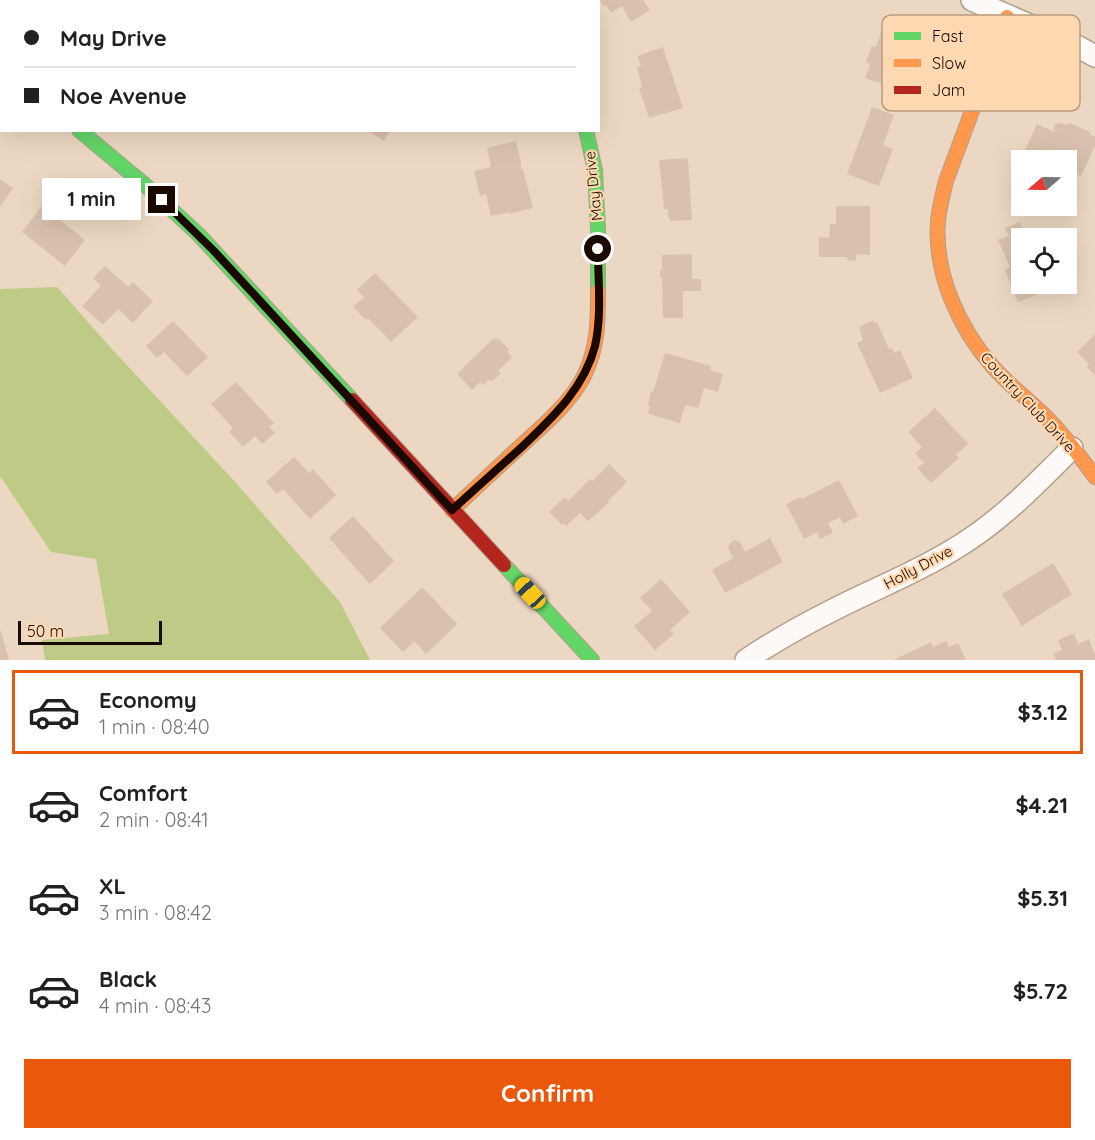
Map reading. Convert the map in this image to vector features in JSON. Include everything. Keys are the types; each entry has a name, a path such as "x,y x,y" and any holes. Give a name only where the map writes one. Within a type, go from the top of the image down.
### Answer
{"street":[{"path":"972,0 1003,15"},
{"path":"1080,48 1095,56"},
{"name":"Country Club Drive","path":"972,111 946,181 940,207 938,234 942,267 950,297 966,331 987,361 1046,418 1095,477"},
{"path":"81,132 145,185 198,234 592,660"},
{"name":"May Drive","path":"452,510 550,419 573,393 588,366 598,327 598,241 595,170 586,132"},
{"name":"Holly Drive","path":"746,660 833,610 952,551 1019,501 1072,448"}],"green space":[{"path":"57,287 236,483 340,602 370,660 45,660 42,640 109,634 96,559 51,552 0,476 0,289"}],"building":[{"path":"600,0 643,0 650,10 631,22 622,6 611,13"},
{"path":"882,29 882,84 865,78 870,65 866,62 872,46 876,47"},
{"path":"663,47 683,108 649,118 639,88 642,87 637,68 641,66 637,56"},
{"path":"872,107 894,115 883,145 893,149 879,186 847,174"},
{"path":"1070,123 1090,132 1089,134 1095,137 1095,146 1081,176 1077,174 1077,150 1025,150 1037,124 1055,132 1053,128 1055,124"},
{"path":"370,132 389,132 384,141"},
{"path":"516,141 521,169 523,169 533,208 491,216 486,194 480,196 474,171 491,167 487,148"},
{"path":"688,158 692,220 670,221 668,209 664,209 659,160"},
{"path":"0,179 13,188 0,207"},
{"path":"42,206 85,240 65,266 22,232"},
{"path":"836,206 870,206 870,255 856,254 856,261 847,260 847,257 819,257 819,237 829,238 830,224 836,224"},
{"path":"1020,222 1022,228 1011,228 1011,285 1005,270 1010,267 998,240 1009,236 1005,228"},
{"path":"692,254 692,279 701,279 701,291 683,291 683,318 663,318 662,278 660,278 662,255"},
{"path":"105,266 128,287 133,282 153,301 133,323 118,309 103,325 82,306 101,286 93,278"},
{"path":"375,273 418,317 391,342 368,318 366,320 353,307 364,297 357,290"},
{"path":"1015,294 1038,294 1018,302"},
{"path":"873,320 874,323 877,322 889,349 892,348 894,353 900,350 913,378 880,393 857,343 863,340 859,327"},
{"path":"173,321 208,357 187,376 164,352 157,358 146,346"},
{"path":"1095,334 1095,375 1077,352"},
{"path":"494,338 496,340 498,338 509,349 507,352 512,357 498,371 501,373 493,381 488,380 483,385 480,382 472,390 457,374"},
{"path":"665,353 711,366 710,370 723,374 718,392 704,388 698,408 685,405 680,423 648,414 651,391 653,392"},
{"path":"236,382 274,423 269,427 275,433 262,444 255,436 243,447 229,432 233,428 211,404"},
{"path":"935,408 968,444 956,455 959,458 931,483 917,468 924,463 915,453 922,447 908,432"},
{"path":"294,457 309,473 313,469 336,495 310,519 283,489 277,494 266,482"},
{"path":"609,464 627,482 608,501 609,503 588,521 580,513 566,526 564,523 562,525 549,512 565,497 568,501"},
{"path":"839,480 858,516 843,524 840,517 828,523 833,533 820,539 817,532 804,539 786,504 801,497 802,499"},
{"path":"353,516 394,561 370,584 329,538"},
{"path":"770,538 783,562 725,593 712,570 733,558 728,548 730,543 735,540 740,542 745,552"},
{"path":"1053,563 1072,594 1022,626 1002,594"},
{"path":"661,579 690,612 670,630 674,634 655,650 634,626 652,611 640,598"},
{"path":"422,587 457,624 426,654 414,641 403,652 380,628"},
{"path":"1,631 9,660 0,660"},
{"path":"1074,633 1078,644 1089,639 1095,660 1056,660 1053,653 1062,650 1058,640"},
{"path":"946,641 949,647 958,643 966,660 893,660 931,642 933,647"}],"traffic: fast":[{"path":"81,132 145,185 198,234 352,400"},
{"path":"586,132 595,170 598,291"},
{"path":"504,565 592,660"}],"traffic: slow":[{"path":"972,111 946,181 938,221 940,261 951,299 969,335 993,367 1053,424 1095,477"},
{"path":"452,510 548,421 579,386 595,345 598,291"}],"traffic: jam":[{"path":"352,400 504,565"}],"route":[{"path":"162,200 214,251 452,510 550,419 583,378 598,327 598,249"}]}
